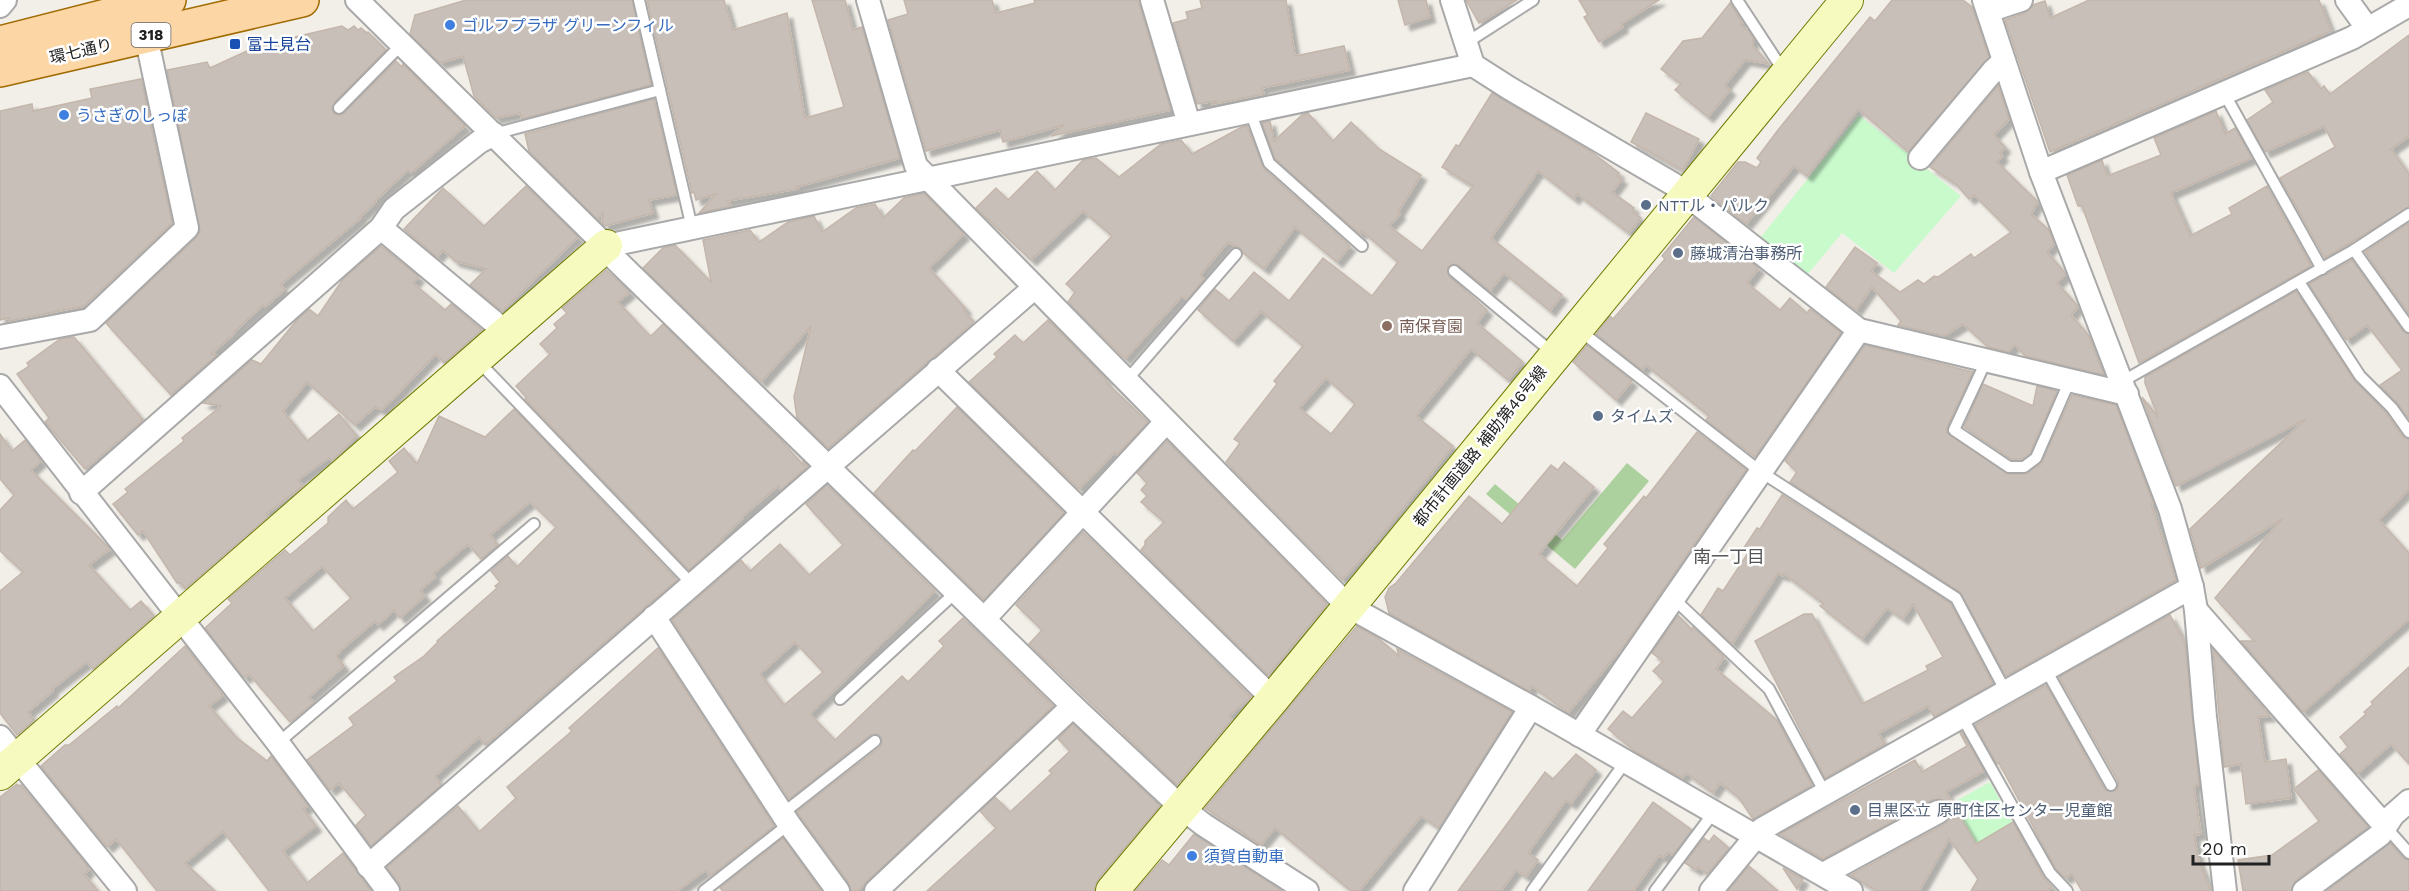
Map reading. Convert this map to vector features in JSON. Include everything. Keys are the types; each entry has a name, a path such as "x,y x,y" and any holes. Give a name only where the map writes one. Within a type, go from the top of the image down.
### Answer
{"main road":[{"name":"環七通り","path":"0,43 169,0"},
{"name":"環七通り","path":"0,70 302,0"}],"street":[{"path":"0,6 5,0"},
{"path":"357,0 606,246 615,259 1073,706 1182,808 1204,825 1307,891"},
{"path":"868,0 916,166 1348,606 1531,707 1851,891"},
{"path":"1152,0 1189,124"},
{"path":"1452,0 1473,65 1673,184 1859,330 2070,381 2125,388"},
{"name":"都市計画道路 補助第46号線","path":"1112,891 1273,699 1847,0"},
{"path":"2021,0 1986,6 2041,172 2170,509 2192,587 2225,891"},
{"path":"2347,0 2368,29"},
{"path":"2041,172 2352,38 2407,9"},
{"path":"0,337 90,320 187,228 146,36"},
{"path":"1920,158 2004,61"},
{"path":"125,891 6,756 180,619 606,246 926,177 1473,65"},
{"path":"81,493 381,228 394,209 479,142 494,134"},
{"path":"381,228 506,332"},
{"path":"368,866 1034,288"},
{"path":"1579,735 1859,330"},
{"path":"938,370 1273,699"},
{"path":"0,386 81,493 278,743 388,891"},
{"path":"984,620 1166,422"},
{"path":"1711,891 1762,829 2192,587"},
{"path":"2196,610 2385,826"},
{"path":"654,617 785,819 838,891"},
{"path":"876,891 1073,706"},
{"path":"1415,891 1531,707"},
{"path":"2304,891 2380,835 2393,814 2409,801"},
{"path":"1826,876 1829,871 1938,812"}],"lane":[{"path":"639,0 692,228"},
{"path":"1466,43 1533,0"},
{"path":"1737,0 1777,61 1789,70"},
{"path":"339,108 402,44"},
{"path":"494,134 660,90"},
{"path":"2224,93 2322,269"},
{"path":"1250,111 1269,163 1362,246"},
{"path":"2125,388 2354,250 2409,214"},
{"path":"2354,250 2409,327"},
{"path":"1126,381 1236,254"},
{"path":"1454,271 1555,354"},
{"path":"2299,282 2360,376 2392,408 2409,432"},
{"path":"1577,328 1761,472 1956,598 2006,692"},
{"path":"476,358 692,584"},
{"path":"1986,361 1954,430 2009,467 2024,467 2036,458 2070,381"},
{"path":"278,743 534,524"},
{"path":"840,699 956,592"},
{"path":"1673,598 1769,689 1825,793"},
{"path":"2046,670 2111,785"},
{"path":"1962,717 2050,873 2067,891"},
{"path":"704,891 875,741"},
{"path":"1532,891 1626,761"},
{"path":"1655,891 1714,811"},
{"path":"2385,826 2409,853"}],"green space":[{"path":"1859,115 1961,196 1894,273 1842,233 1802,281 1756,243"},
{"path":"1627,463 1649,481 1575,569 1486,494 1495,484 1562,540"},
{"path":"1990,782 2013,823 1976,844 1952,803"}],"building":[{"path":"466,0 632,0 651,85 522,119 520,113 496,118 474,96 463,56 440,63 410,34 415,15"},
{"path":"647,0 724,0 733,30 787,13 805,118 844,107 812,0 845,0 853,30 862,27 900,158 797,187 798,189 727,201 731,206 699,213 716,194 696,200 694,192 692,193"},
{"path":"904,0 992,0 996,13 1035,3 1034,0 1138,0 1171,110 1051,136 1064,125 1003,142 1000,130 926,151 888,20 908,14"},
{"path":"1200,0 1286,0 1295,56 1344,46 1350,70 1262,88 1264,94 1213,104 1216,101 1197,104 1173,23 1188,19 1186,12 1202,8"},
{"path":"1398,0 1426,0 1430,17 1405,25"},
{"path":"1466,0 1517,0 1479,23"},
{"path":"1579,0 1659,0 1621,24 1623,27 1599,42 1584,17 1588,15"},
{"path":"1892,0 1963,0 1972,7 1989,57 1908,152 1858,109 1807,176 1794,166 1746,224 1711,196 1738,162 1745,162 1757,168 1761,162 1757,158 1778,130 1870,17 1875,21"},
{"path":"2089,0 2319,0 2331,31 2050,152 2005,20 2025,13 2033,5 2045,1 2050,18"},
{"path":"1730,3 1742,22 1740,25 1749,31 1753,38 1753,46 1769,64 1745,60 1725,85 1730,90 1708,117 1675,90 1681,84 1661,69 1683,41 1702,38"},
{"path":"342,26 348,30 354,26 358,30 361,28 386,50 334,103 332,109 334,114 344,113 396,61 402,67 403,64 465,126 411,173 408,170 375,201 361,218 280,285 285,289 265,307 263,305 211,354 217,355 171,395 106,323 196,238 200,231 167,70 207,62 210,68 260,45"},
{"path":"2409,35 2409,136 2391,149 2409,174 2409,207 2325,258 2280,178 2335,147 2324,126 2265,152 2247,120 2273,102 2265,90 2308,72 2321,89 2324,86 2330,94"},
{"path":"141,79 172,223 84,306 9,321 9,318 0,320 0,111 32,104 33,111 92,98 90,89"},
{"path":"1998,86 2009,119 1994,135 2005,147 2000,153 2003,156 1997,162 2038,202 2031,214 2049,230 2054,244 2047,252 2066,274 2057,283 2077,305 2078,307 2071,315 2089,336 2104,375 2025,356 2015,345 2008,352 1988,347 1963,324 1944,336 1898,325 1901,321 1872,287 1856,310 1826,287 1855,247 1877,263 1871,271 1900,292 1918,280 1924,284 1934,276 1938,277 1971,254 1974,258 2011,232 1974,195 1969,199 1956,184 1930,167"},
{"path":"1492,93 1593,153 1619,173 1617,176 1622,179 1612,192 1634,208 1632,211 1641,218 1629,233 1577,194 1574,199 1538,171 1491,238 1562,295 1550,311 1504,273 1490,291 1458,265 1452,264 1448,267 1449,276 1487,310 1477,323 1523,362 1508,380 1471,349 1416,416 1453,446 1368,552 1342,580 1226,462 1240,443 1234,439 1277,384 1274,381 1303,346 1261,311 1233,341 1198,310 1215,289 1229,301 1254,272 1289,301 1323,258 1372,296 1398,262 1362,231 1360,234 1275,159 1262,123 1270,121 1274,141 1302,115 1308,113 1333,141 1351,122 1379,149 1421,175 1398,212 1400,214 1389,226 1422,251 1473,186 1442,167 1456,145 1459,146","holes":["1326,378 1355,404 1331,434 1299,408"]},
{"path":"654,99 677,195 649,200 653,213 605,226 602,223 603,213 597,219 529,151 525,134"},
{"path":"2216,111 2225,134 2235,128 2252,158 2171,193 2190,236 2232,214 2229,208 2267,186 2311,266 2139,363 2082,206 2078,206 2067,175 2102,160 2107,176 2161,155 2154,138"},
{"path":"1646,113 1699,139 1683,170 1631,142"},
{"path":"1247,126 1264,169 1350,246 1337,262 1295,227 1264,269 1240,248 1228,242 1200,275 1204,279 1187,300 1182,296 1125,359 1068,302 1075,292 1066,284 1112,236 1083,211 1031,260 976,208 996,188 1008,200 1037,171 1055,190 1083,160 1096,158 1119,177 1161,144 1181,140 1192,154"},
{"path":"526,186 578,237 502,311 470,285 486,269 455,261 443,250 437,257 404,229 443,188 484,226"},
{"path":"924,193 964,234 929,268 966,309 964,311 974,322 828,448 797,418 794,397 811,326 761,382 643,268 663,248 675,245 711,282 703,240 750,230 759,242 788,222 814,216 822,232 856,208 875,204 883,218 904,198"},
{"path":"1694,217 1759,268 1747,283 1780,310 1790,298 1807,313 1810,309 1841,333 1755,457 1706,420 1709,416 1646,365 1642,370 1596,334 1610,316 1613,319 1665,259 1662,256"},
{"path":"2409,223 2409,314 2365,252"},
{"path":"381,246 419,277 413,283 445,310 451,304 482,330 444,363 436,354 382,410 375,407 355,425 307,382 283,411 307,441 339,414 357,436 332,461 329,458 298,480 303,486 266,514 268,517 185,589 181,583 177,583 143,531 138,535 113,504 128,492 125,489 184,441 182,438 221,406 203,403 252,360 261,364 296,321 309,309 318,316 343,279"},
{"path":"2352,260 2403,331 2409,334 2409,419 2380,385 2402,370 2367,325 2346,340 2309,284"},
{"path":"606,270 630,292 618,302 647,333 651,336 663,324 780,439 804,466 803,461 808,466 781,490 778,486 742,517 721,539 723,540 689,570 525,399 526,397 516,386 550,354 540,344 557,328 554,324 567,313 562,308"},
{"path":"2296,291 2354,380 2386,413 2403,437 2409,439 2409,489 2379,520 2409,553 2409,619 2303,712 2241,641 2254,641 2215,598 2282,519 2201,568 2190,529 2306,419 2176,486 2142,397 2158,417 2145,383 2145,377"},
{"path":"1048,320 1107,380 1106,382 1148,422 1117,455 1115,452 1079,489 969,382 997,357 994,354 1015,335 1023,343"},
{"path":"74,337 143,420 85,469 45,422 49,418 17,374 29,366 27,363 60,339"},
{"path":"1587,345 1632,381 1616,400 1573,362"},
{"path":"1865,345 1973,372 1947,427 1947,433 2008,474 2025,474 2041,464 2072,395 2116,405 2153,503 2151,504 2176,580 2006,676 1960,592 1790,482 1797,472 1785,461"},
{"path":"1983,384 2033,406 2037,386 2057,391 2030,453 2022,459 2011,459 1964,427"},
{"path":"957,407 1064,513 984,600 874,493"},
{"path":"514,409 677,580 485,745 479,737 435,776 441,785 371,846 356,825 366,815 339,783 330,790 307,760 354,725 349,718 397,681 394,677 424,656 437,641 497,588 495,586 500,582 491,571 508,556 517,567 556,527 530,502 490,535 498,545 481,559 468,544 433,574 436,577 420,590 425,596 400,618 394,610 378,625 375,621 341,650 336,656 344,666 309,697 314,703 290,722 249,674 244,678 205,628 232,603 228,599 285,550 290,555 328,523 328,517 346,500 353,509 398,472 389,461 404,448 417,464 439,416 485,437","holes":["322,566 351,598 313,631 285,598"]},
{"path":"1697,432 1746,470 1626,643 1568,713 1532,686 1529,691 1389,613 1385,597 1389,588 1396,583 1469,496 1502,524 1551,465 1558,470 1564,462 1594,487 1539,554 1577,586 1608,548 1604,544 1644,496 1646,498"},
{"path":"0,434 12,451 25,440 41,461 31,470 110,549 89,565 130,610 141,601 154,616 93,669 87,662 52,689 53,691 28,712 34,720 17,735 0,713 0,591 23,572 0,551 0,510 14,495 0,479"},
{"path":"1167,441 1327,604 1268,675 1141,550 1145,541 1164,522 1141,502 1147,496 1141,490 1147,483 1137,473"},
{"path":"827,485 935,591 810,714 835,740 902,676 908,682 944,646 939,641 963,618 1053,706 857,891 851,891 849,883 797,812 880,747 881,737 877,734 870,735 789,799 672,620 741,560 750,571 780,544 809,575 843,545 806,504","holes":["795,642 823,672 784,705 760,674"]},
{"path":"1782,495 1950,603 1993,684 1934,717 1928,706 1878,733 1885,744 1825,778 1755,641 1804,614 1812,614 1862,704 1928,670 1926,666 1943,657 1913,604 1903,619 1887,608 1862,639 1820,606 1824,604 1784,574 1783,576 1778,573 1732,644 1701,615 1718,588 1723,591 1748,553 1743,549 1757,528 1760,529"},
{"path":"1083,532 1251,697 1229,716 1232,719 1177,785 1029,644 1042,630 1016,605"},
{"path":"1678,615 1724,657 1716,669 1777,720 1812,785 1753,819 1739,798 1720,783 1713,793 1686,773 1682,778 1636,752 1608,729 1623,711 1632,718 1664,681 1653,671 1663,661 1652,653"},
{"path":"2170,615 2185,643 2199,784 2194,787 2201,834 2194,835 2199,862 2211,891 2082,891 2072,874 2065,878 2056,869 1999,763 1997,764 1975,725 2046,685 2104,789 2110,792 2115,791 2118,781 2059,677"},
{"path":"1357,626 1378,638 1399,656 1397,649 1512,712 1439,828 1421,816 1359,891 1351,891 1275,828 1261,845 1205,808"},
{"path":"185,646 223,695 209,706 236,737 267,761 271,756 308,806 303,809 316,826 283,851 307,883 343,853 371,891 269,891 223,831 185,863 215,891 157,891 116,839 107,847 41,766 65,745 69,745 117,706 118,708"},
{"path":"658,648 774,826 710,876 706,870 677,891 401,891 399,883 387,867 458,806 479,832 516,798 507,787 572,731 569,728"},
{"path":"2213,650 2270,716 2258,717 2265,762 2286,759 2291,798 2246,804 2241,764 2224,767"},
{"path":"2409,667 2409,764 2391,744 2357,774 2340,754 2348,747 2340,737 2366,714 2364,712 2373,704 2371,702"},
{"path":"1073,724 1160,806 1098,879 1094,891 927,891 996,828 980,811 995,797 1010,812 1052,773 1049,771 1070,751 1058,739"},
{"path":"1962,732 1984,771 1946,792 1976,844 2013,822 2043,877 2052,887 2046,891 1971,891 1978,879 1949,839 1919,891 1877,891 1851,875 1945,824 1950,819 1951,812 1946,801 1939,799 1932,800 1823,859 1780,834 1915,760 1922,772 1967,746 1960,733"},
{"path":"1576,754 1596,770 1571,804 1566,800 1528,853 1538,860 1526,877 1516,870 1501,891 1458,891 1545,772 1553,779"},
{"path":"2318,770 2368,827 2296,880 2291,891 2243,891 2238,860 2272,855 2319,821 2294,789"},
{"path":"17,784 21,785 86,864 89,870 84,874 98,891 0,891 0,797"},
{"path":"1653,802 1692,830 1673,855 1668,852 1663,858 1659,855 1633,891 1588,891"},
{"path":"1194,834 1282,891 1135,891 1162,860 1169,865"},
{"path":"1714,835 1729,848 1707,874 1698,867 1696,870 1685,863 1704,838 1709,842"},
{"path":"783,838 821,891 723,891 720,888"},
{"path":"2390,843 2403,858 2409,860 2409,891 2327,891"},
{"path":"1749,866 1778,891 1728,891"},
{"path":"1783,868 1803,879 1797,889"}],"place":[{"name":"ゴルフプラザ グリーンフィル","path":"450,25"},
{"name":"富士見台","path":"235,44"},
{"name":"うさぎのしっぽ","path":"64,115"},
{"name":"NTTル・パルク","path":"1646,205"},
{"name":"藤城清治事務所","path":"1678,253"},
{"name":"南保育園","path":"1387,326"},
{"name":"タイムズ","path":"1598,416"},
{"name":"目黒区立 原町住区センター児童館","path":"1855,810"},
{"name":"須賀自動車","path":"1192,856"}],"district":[{"name":"南一丁目","path":"1729,556"}]}
